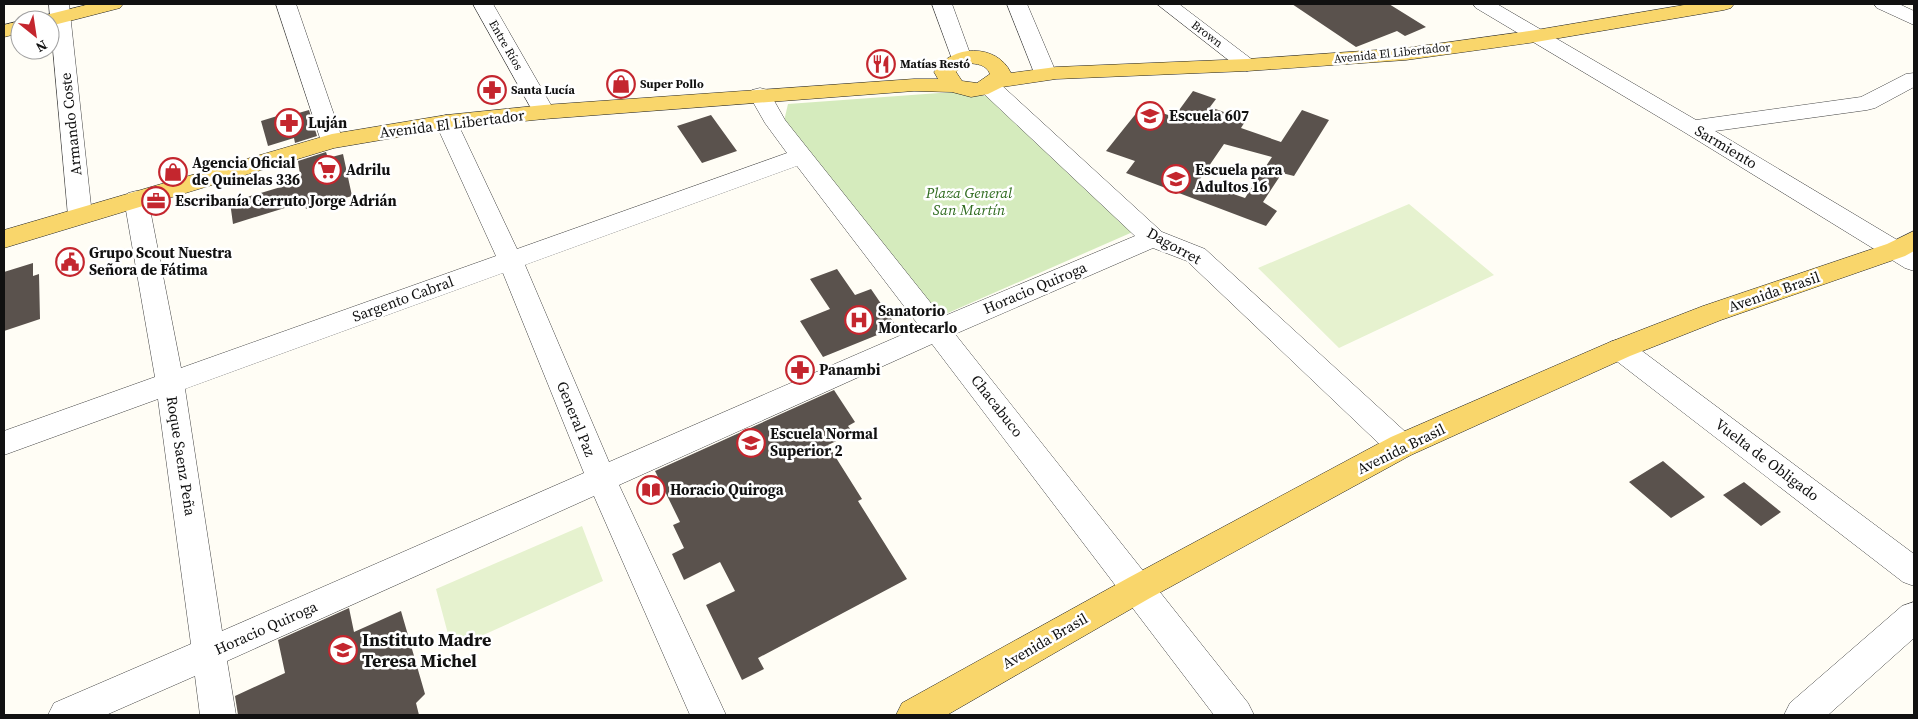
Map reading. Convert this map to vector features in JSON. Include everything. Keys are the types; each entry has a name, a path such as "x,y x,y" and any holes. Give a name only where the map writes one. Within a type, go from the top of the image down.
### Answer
{"main road":[{"path":"60,13 113,4"},
{"name":"Avenida El Libertador","path":"4,238 332,141 446,122 544,112 914,85 950,79 972,90 1050,72 1247,65 1406,54 1536,36 1724,4"},
{"path":"950,79 948,66 962,58"},
{"name":"Avenida El Libertador","path":"962,58 981,58 1050,72"},
{"path":"991,61 999,67 1001,74 994,84"},
{"name":"Avenida Brasil","path":"914,715 1138,588 1401,446 1620,349 1712,313 1908,251"}],"street":[{"path":"286,4 332,141"},
{"name":"Entre Ríos","path":"482,4 544,112"},
{"path":"942,4 962,58"},
{"path":"1017,4 1050,72"},
{"name":"Brown","path":"1167,4 1247,65"},
{"name":"Sarmiento","path":"1483,4 1908,251"},
{"path":"1884,4 1914,19"},
{"name":"Armando Coste","path":"60,48 80,215"},
{"path":"1692,127 1867,103 1914,79"},
{"name":"Dagorret","path":"994,84 1154,238 1196,255 1401,446"},
{"name":"Chacabuco","path":"760,95 776,123 1236,715"},
{"name":"General Paz","path":"446,122 510,260 601,478 708,715"},
{"name":"Sargento Cabral","path":"4,443 802,156"},
{"name":"Roque Saenz Peña","path":"136,199 170,384 218,715"},
{"name":"Horacio Quiroga","path":"66,715 210,653 936,329 1154,238"},
{"name":"Vuelta de Obligado","path":"1620,349 1914,572"},
{"path":"1802,715 1914,617"}],"green space":[{"name":"Plaza General San Martín","path":"953,92 994,97 1135,231 941,316 784,121 788,104"},
{"path":"1409,204 1494,275 1339,348 1258,268"},
{"path":"582,526 603,581 452,649 436,589"}],"building":[{"path":"1292,4 1389,4 1426,27 1405,36 1397,31 1356,47"},
{"path":"1193,91 1216,99 1210,107 1246,120 1241,128 1281,142 1302,110 1329,120 1294,176 1282,173 1263,202 1277,211 1266,226 1126,173 1135,161 1106,151 1142,106 1174,117","holes":["1224,144 1272,157 1245,198 1198,182"]},
{"path":"309,110 317,136 295,143 294,138 268,146 261,121 287,113 288,116"},
{"path":"711,115 737,151 702,163 677,126"},
{"path":"326,152 328,158 343,154 352,196 306,209 304,202 233,224 230,202 301,181 298,161"},
{"path":"33,263 33,276 39,274 40,319 4,331 4,272"},
{"path":"837,269 855,295 871,289 897,327 823,357 800,321 830,309 810,279"},
{"path":"834,390 855,422 848,426 853,433 828,445 862,499 858,501 907,579 758,658 764,669 742,680 706,605 735,591 720,562 684,580 672,554 684,548 673,525 680,522 655,471"},
{"path":"1663,461 1705,497 1671,518 1629,482"},
{"path":"1744,482 1781,512 1761,526 1723,495"},
{"path":"349,608 354,632 401,611 425,694 416,703 419,715 238,715 235,696 285,673 278,640"}],"place":[{"name":"Matías Restó","path":"881,64"},
{"name":"Super Pollo","path":"621,84"},
{"name":"Santa Lucía","path":"492,90"},
{"name":"Escuela 607","path":"1150,116"},
{"name":"Luján","path":"289,123"},
{"name":"Adrilu","path":"327,170"},
{"name":"Agencia Oficial de Quinelas 336","path":"173,172"},
{"name":"Escuela para Adultos 16","path":"1176,179"},
{"name":"Escribanía Cerruto Jorge Adrián","path":"156,201"},
{"name":"Grupo Scout Nuestra Señora de Fátima","path":"70,262"},
{"name":"Sanatorio Montecarlo","path":"859,320"},
{"name":"Panambi","path":"800,370"},
{"name":"Escuela Normal Superior 2","path":"751,443"},
{"name":"Horacio Quiroga","path":"651,490"},
{"name":"Instituto Madre Teresa Michel","path":"343,650"}]}
